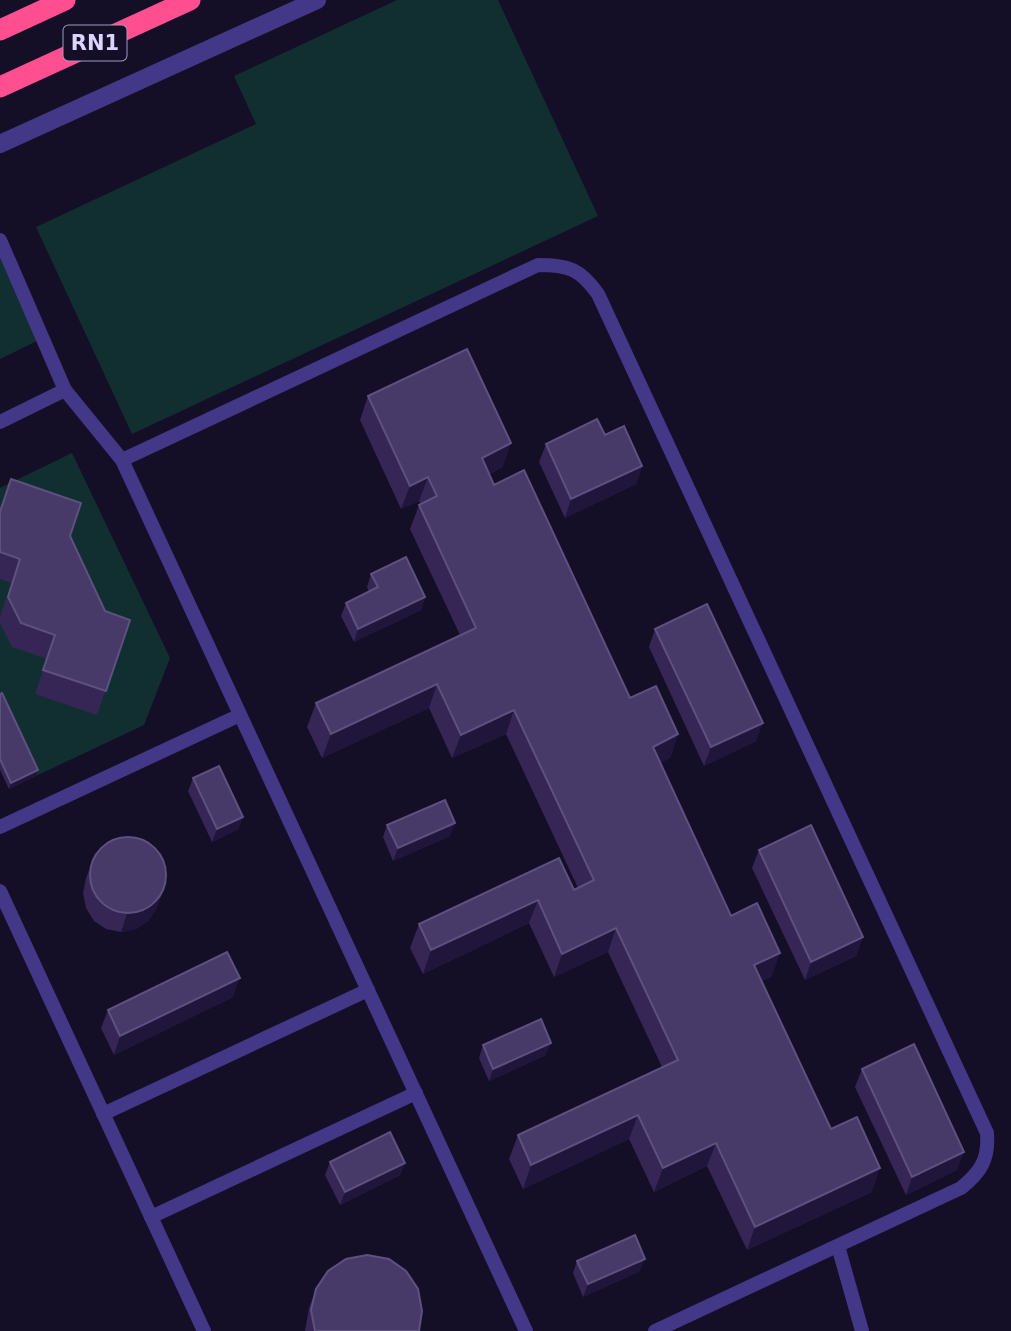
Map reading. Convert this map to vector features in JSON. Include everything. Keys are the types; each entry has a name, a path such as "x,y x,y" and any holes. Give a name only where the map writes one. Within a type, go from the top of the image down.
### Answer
{"highway":[{"name":"RN1","path":"0,30 65,0"},
{"name":"RN1","path":"0,86 190,0"}],"street":[{"path":"0,144 317,0"}],"lane":[{"path":"0,240 65,390 122,460 526,1331"},
{"path":"122,460 538,265 561,265 584,275 598,294 987,1133 988,1153 978,1174 961,1188 655,1331"},
{"path":"0,422 65,390"},
{"path":"0,827 240,715"},
{"path":"0,891 204,1331"},
{"path":"103,1114 368,990"},
{"path":"151,1217 416,1093"},
{"path":"838,1246 862,1331"}],"green space":[{"path":"397,0 498,0 598,216 132,434 36,227 256,124 234,76"},
{"path":"0,251 41,339 0,359"},
{"path":"72,453 170,658 144,725 36,776 0,700 0,488"}],"building":[{"path":"467,349 511,443 482,458 494,485 524,470 630,698 656,686 678,734 653,747 731,916 757,903 780,953 754,965 831,1129 857,1117 880,1168 755,1227 716,1143 663,1168 638,1115 531,1165 518,1135 678,1060 616,928 562,954 538,900 431,950 419,924 559,858 574,890 594,880 514,710 461,735 437,684 331,734 316,703 476,628 419,505 437,496 428,477 410,486 368,396"},
{"path":"597,419 605,435 624,426 642,466 571,499 546,444"},
{"path":"11,479 81,503 70,536 105,611 130,620 106,691 43,670 55,635 21,623 8,597 20,559 0,552 0,512"},
{"path":"406,557 425,597 358,629 346,603 378,587 371,574"},
{"path":"707,604 763,723 711,747 655,629"},
{"path":"2,693 38,770 11,783 0,759"},
{"path":"219,766 243,817 217,829 193,778"},
{"path":"445,800 455,823 398,848 387,825"},
{"path":"811,825 863,937 811,962 759,850"},
{"path":"128,837 142,840 155,848 163,861 166,875 163,889 155,902 142,910 128,913 114,910 101,902 93,889 90,875 93,861 101,848 114,840"},
{"path":"227,952 240,978 120,1036 108,1010"},
{"path":"541,1019 551,1043 493,1069 483,1045"},
{"path":"914,1044 964,1152 912,1177 862,1069"},
{"path":"390,1132 405,1163 345,1192 330,1162"},
{"path":"635,1235 645,1259 588,1284 577,1261"},
{"path":"367,1255 389,1259 406,1271 418,1289 422,1311 419,1331 315,1331 311,1310 316,1289 328,1271 346,1259"}]}
